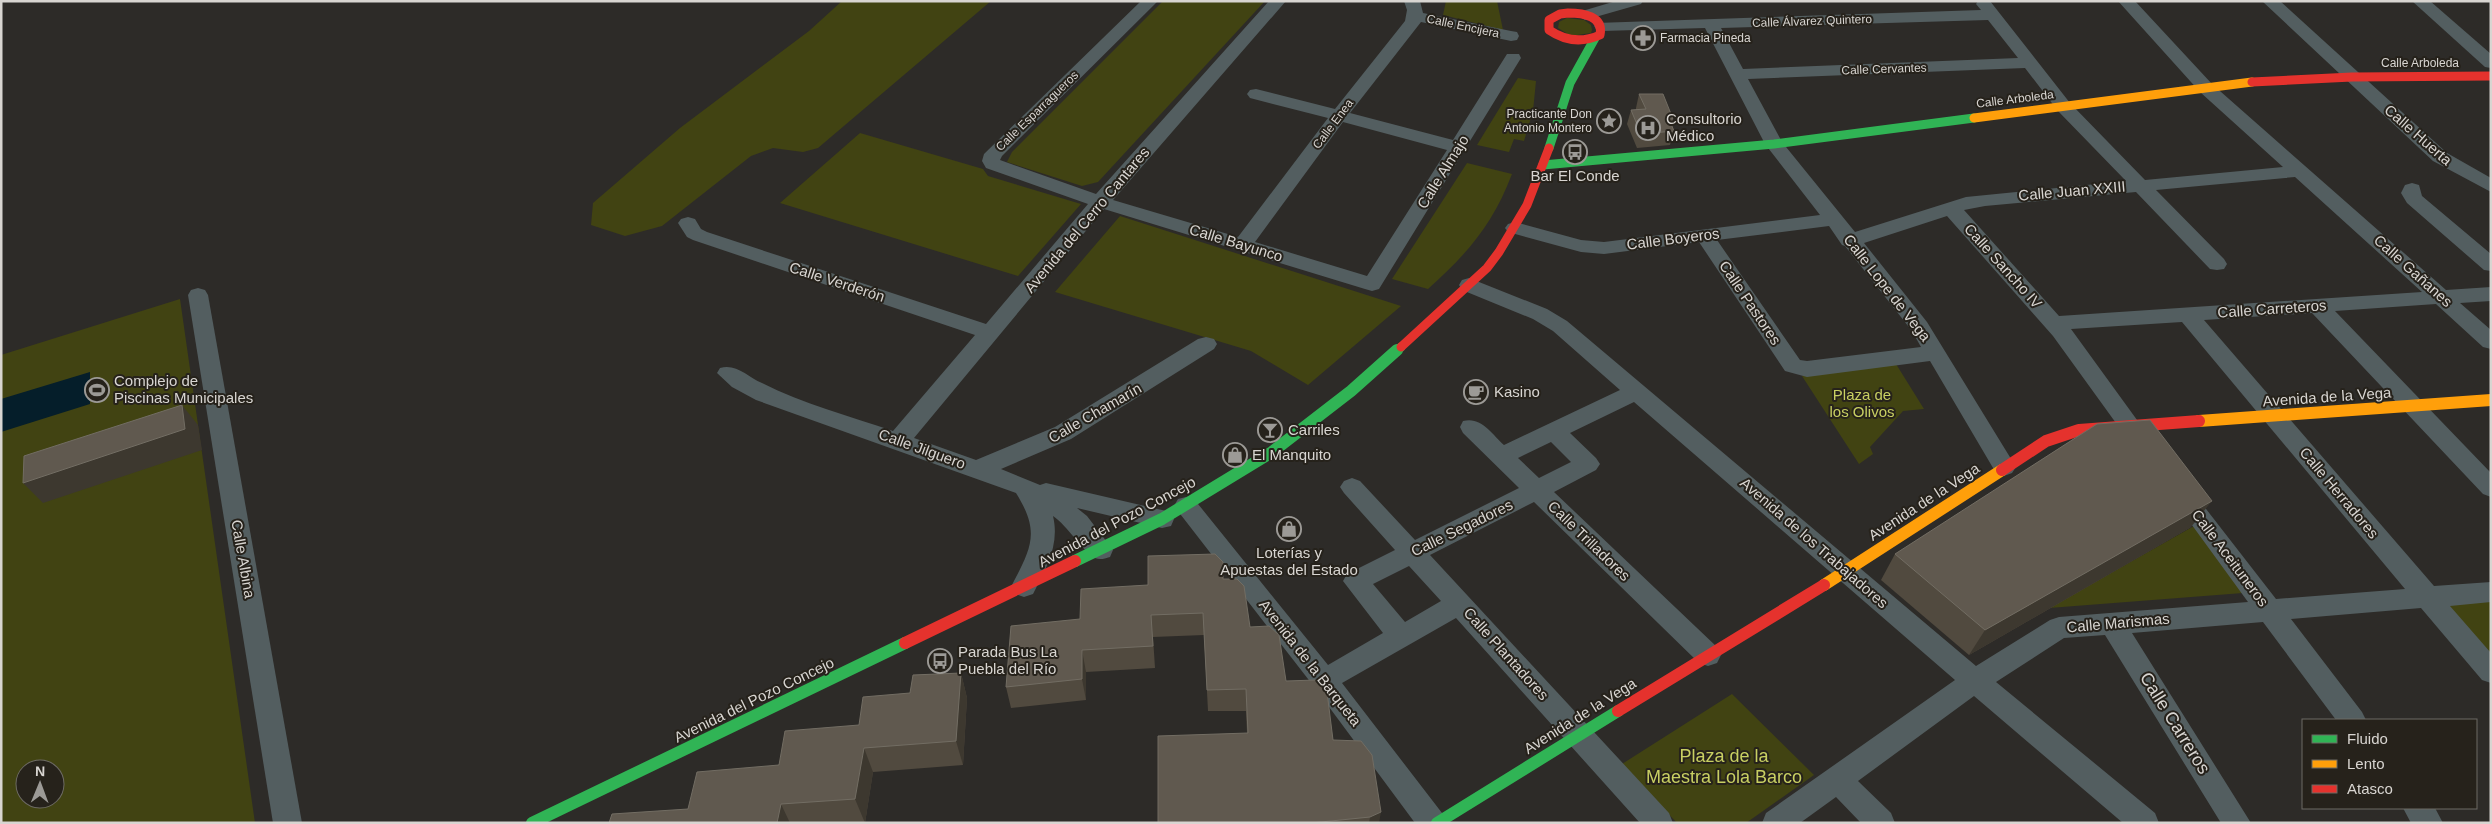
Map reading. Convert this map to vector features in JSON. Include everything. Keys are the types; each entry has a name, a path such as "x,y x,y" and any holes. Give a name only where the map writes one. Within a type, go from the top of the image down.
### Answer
{"street":[{"name":"Calle Esparragueros","path":"1100,202 996,167 991,161 992,157 1150,1"},
{"name":"Avenida del Cerro Cantares","path":"899,440 1100,202 1278,1"},
{"path":"1558,1 1599,22 1598,32"},
{"path":"1982,1 2064,107 2218,264"},
{"name":"Calle Gañanes","path":"2126,1 2206,88 2443,297 2491,342"},
{"name":"Calle Huerta","path":"2270,1 2440,157 2491,186"},
{"path":"2420,1 2491,63"},
{"path":"1634,2 1598,32 1570,40 1549,30 1547,16 1581,14 1634,2"},
{"name":"Calle Encijera","path":"1414,8 1510,36"},
{"name":"Calle Enea","path":"1243,245 1339,116 1414,8"},
{"name":"Calle Álvarez Quintero","path":"1598,32 1711,24 1993,15"},
{"name":"Calle Lope de Vega","path":"1711,24 1774,144 1920,327 2004,467"},
{"name":"Avenida del Pozo Concejo","path":"532,823 1162,519 1272,452 1309,425 1352,391 1487,268 1515,228 1544,165 1570,83 1598,32"},
{"path":"1554,34 1562,49"},
{"name":"Calle Almajo","path":"1372,284 1513,58"},
{"name":"Calle Cervantes","path":"1738,74 2030,63"},
{"name":"Avenida del Pozo Concejo","path":"1567,64 1570,83"},
{"name":"Calle Arboleda","path":"1544,165 1628,159 1774,144 2287,79 2352,76 2491,76"},
{"path":"1256,94 1458,147"},
{"name":"Calle Juan XXIII","path":"1850,241 1951,208 2001,197 2300,171"},
{"path":"2412,189 2411,193 2414,198 2491,265"},
{"name":"Calle Bayunco","path":"1100,202 1372,284"},
{"name":"Calle Sancho IV","path":"1951,208 2054,323"},
{"name":"Calle Boyeros","path":"1515,228 1566,243 1598,248 1833,219"},
{"name":"Calle Verderón","path":"688,223 690,229 700,236 991,333"},
{"name":"Calle Pastores","path":"1704,236 1793,366 1799,368 1937,353"},
{"name":"Avenida de los Trabajadores","path":"1469,285 1550,319 1637,391 1975,681 2146,823"},
{"name":"Calle Carreteros","path":"2054,323 2491,294"},
{"name":"Calle Albina","path":"198,295 288,823"},
{"path":"2318,306 2491,488"},
{"name":"Calle Herradores","path":"2186,314 2491,672"},
{"name":"Calle Aceituneros","path":"2054,323 2351,719"},
{"name":"Calle Chamarín","path":"977,469 1032,448 1063,433 1135,390 1206,344"},
{"name":"Calle Jilguero","path":"728,373 758,392 899,440 1023,486 1064,511 1078,523 1101,550"},
{"path":"1502,456 1637,391"},
{"name":"Avenida de la Vega","path":"1437,823 1847,571 2046,441 2079,430 2491,400"},
{"name":"Calle Trilladores","path":"1471,427 1708,655"},
{"name":"Calle Segadores","path":"1401,636 1356,581 1588,464 1553,431"},
{"path":"1023,486 1088,503 1162,519"},
{"path":"1023,486 1039,509 1044,530 1043,544 1024,587"},
{"name":"Calle Plantadores","path":"1352,486 1660,823"},
{"name":"Avenida de la Barqueta","path":"1186,506 1324,680 1432,823"},
{"name":"Calle Marismas","path":"1776,823 1975,681 2054,630 2112,623 2491,592"},
{"path":"1324,680 1460,603"},
{"name":"Calle Carreros","path":"2112,623 2237,823"},
{"path":"1837,779 1881,823"},
{"path":"2419,809 2429,823"}],"green space":[{"path":"842,1 991,1 818,148 803,152 773,148 751,156 662,226 625,236 591,225 593,203 680,128 809,31"},
{"path":"1163,1 1265,1 1098,182 1082,186 1007,162 1012,152"},
{"path":"1446,1 1497,1 1503,30 1443,15"},
{"path":"1567,18 1584,20 1591,25 1591,33 1571,36 1558,28 1559,22"},
{"path":"1518,78 1536,81 1533,111 1524,141 1514,139 1509,152 1477,145"},
{"path":"860,133 983,169 988,176 1081,204 1018,276 780,203"},
{"path":"1467,163 1512,174 1505,192 1488,223 1467,250 1428,289 1392,279"},
{"path":"1120,216 1401,306 1308,385 1251,351 1055,292"},
{"path":"180,299 255,823 1,823 1,355"},
{"name":"Plaza de los Olivos","path":"1896,364 1924,409 1903,411 1870,447 1873,454 1859,464 1802,376"},
{"path":"2194,526 2243,593 2049,608"},
{"path":"2491,600 2491,659 2444,604"},
{"name":"Plaza de la Maestra Lola Barco","path":"1732,694 1814,775 1746,823 1677,823 1622,764"}],"water":[{"path":"90,372 90,404 1,432 1,399"}],"building":[{"path":"1639,94 1663,94 1673,119 1669,119 1674,131 1641,134 1631,110 1646,109"},
{"path":"182,405 185,429 23,483 24,456"},
{"path":"2150,420 2212,501 1985,630 1895,554 2097,424"},
{"path":"1215,554 1223,562 1223,579 1237,579 1244,586 1250,627 1269,626 1279,635 1286,681 1316,680 1327,692 1333,740 1361,741 1372,755 1381,812 1370,817 1311,823 1158,823 1158,736 1248,733 1246,689 1207,690 1203,613 1151,615 1153,646 1082,650 1082,679 1006,687 1011,626 1080,619 1081,589 1148,585 1148,556"},
{"path":"961,673 956,741 864,748 855,799 781,804 777,823 609,823 612,814 688,809 697,772 779,765 785,731 859,725 863,697 910,693 913,675"}],"traffic: fast":[{"path":"1549,148 1570,83 1595,38"},
{"path":"1543,165 1774,144 1974,118"},
{"path":"1075,561 1162,519 1272,452 1351,391 1401,347"},
{"path":"532,823 905,643"},
{"path":"1437,823 1618,711"}],"traffic: slow":[{"path":"1974,118 2252,82"},
{"path":"2199,421 2491,400"},
{"path":"1824,585 2002,470"}],"traffic: jam":[{"path":"1568,13 1586,15 1596,20 1600,24 1600,35 1580,41 1561,37 1549,30 1549,20 1560,14 1568,13"},
{"path":"2252,82 2352,77 2491,76"},
{"path":"1401,347 1487,268 1499,252 1527,205 1549,148"},
{"path":"2002,470 2046,441 2079,430 2199,421"},
{"path":"905,643 1075,561"},
{"path":"1618,711 1824,585"}],"place":[{"name":"Farmacia Pineda","path":"1643,38"},
{"name":"Practicante Don Antonio Montero","path":"1609,121"},
{"name":"Consultorio Médico","path":"1648,128"},
{"name":"Bar El Conde","path":"1575,152"},
{"name":"Complejo de Piscinas Municipales","path":"97,390"},
{"name":"Kasino","path":"1476,392"},
{"name":"Carriles","path":"1270,430"},
{"name":"El Manquito","path":"1235,455"},
{"name":"Loterías y Apuestas del Estado","path":"1289,529"},
{"name":"Parada Bus La Puebla del Río","path":"940,661"}]}
